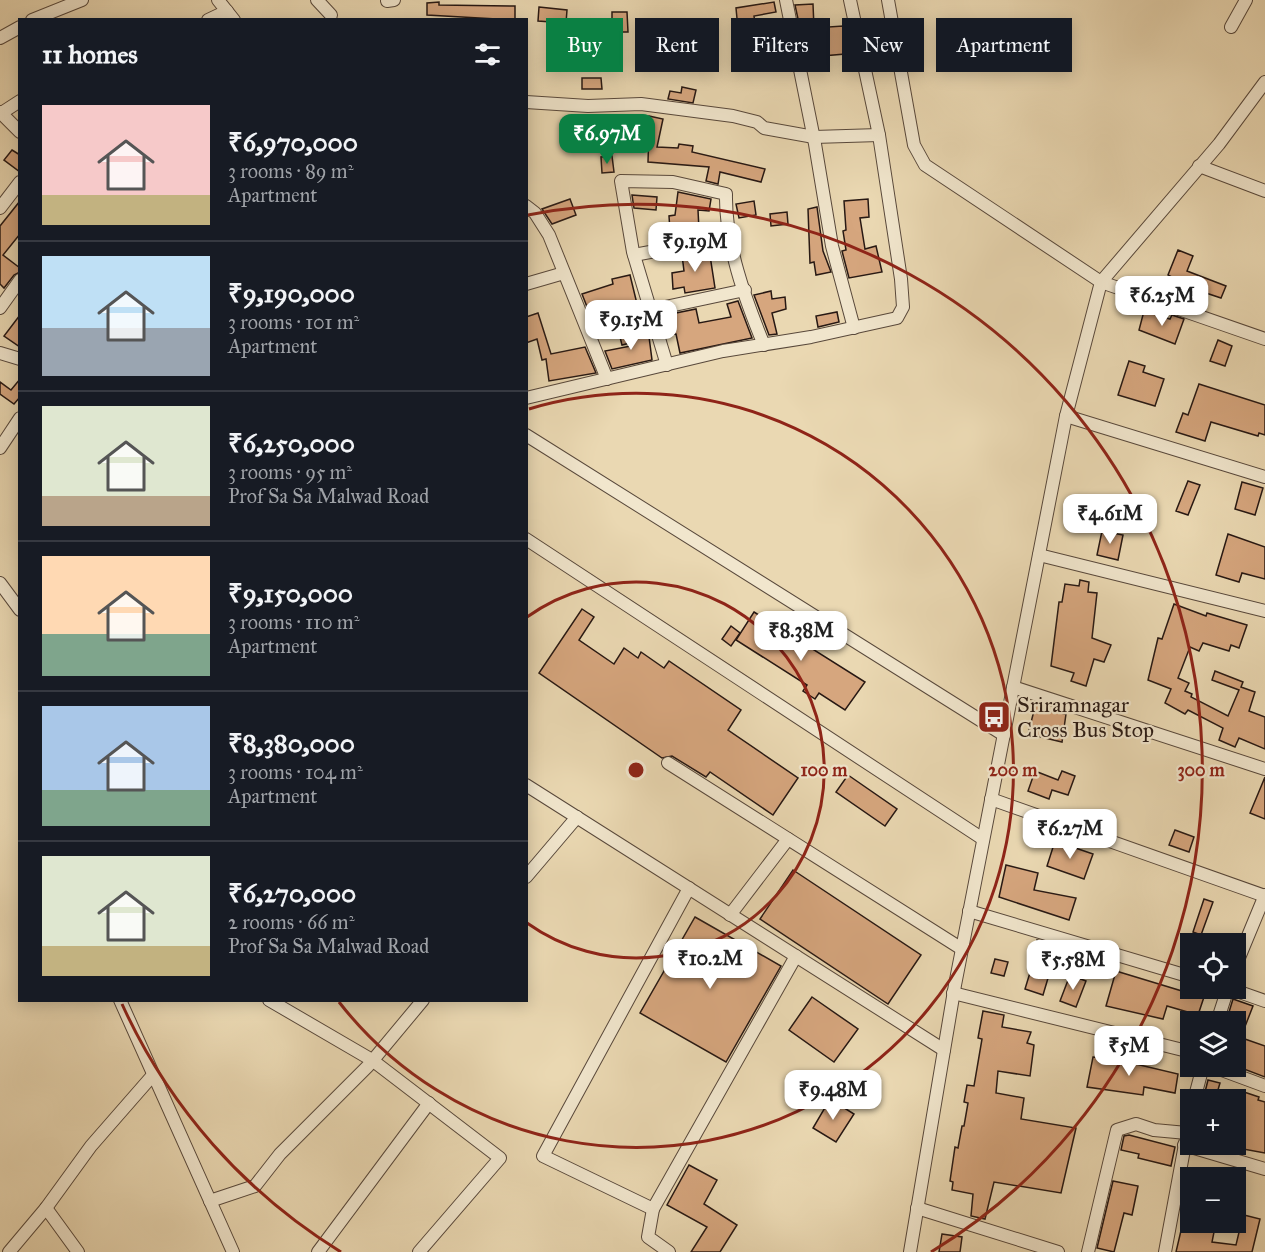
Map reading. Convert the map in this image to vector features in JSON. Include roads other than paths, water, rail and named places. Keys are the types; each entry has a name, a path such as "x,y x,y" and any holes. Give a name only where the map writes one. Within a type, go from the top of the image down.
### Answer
{"street":[{"path":"37,18 82,0"},
{"path":"218,0 231,15"},
{"path":"317,0 331,15"},
{"path":"786,0 814,137 832,246 854,328"},
{"path":"528,398 667,365 897,318 903,307 879,135 850,0"},
{"path":"888,0 914,145 925,165 1101,282 1265,339"},
{"path":"1231,27 1246,0"},
{"path":"0,38 18,28"},
{"path":"910,1252 953,993 1066,416 1101,282 1199,166 1265,82"},
{"path":"18,102 0,113 18,130"},
{"path":"528,102 588,106 641,104 733,116 757,122 764,128 814,137 879,135"},
{"path":"1199,166 1265,191"},
{"path":"667,365 634,255 621,182 673,183 726,194 731,237 745,290 764,345"},
{"path":"0,208 18,185"},
{"path":"528,208 535,213 549,235 607,379"},
{"path":"634,255 731,237"},
{"path":"528,283 564,273"},
{"path":"0,308 18,283"},
{"path":"651,310 745,290"},
{"path":"0,353 18,358"},
{"path":"1066,416 1265,477"},
{"path":"0,448 18,421"},
{"path":"528,436 1004,735"},
{"path":"528,540 983,839"},
{"path":"1039,555 1265,611"},
{"path":"2,591 18,608"},
{"path":"1013,687 1265,769"},
{"path":"668,763 962,950"},
{"path":"528,786 944,1050"},
{"path":"991,799 1265,895 1246,941"},
{"path":"528,875 577,817"},
{"path":"730,915 788,839"},
{"path":"654,1209 543,1156 689,888"},
{"path":"969,911 1180,974"},
{"path":"669,1252 648,1237 654,1209 796,956"},
{"path":"953,993 1180,1049"},
{"path":"1246,994 1265,1001"},
{"path":"121,1002 232,1252"},
{"path":"272,1002 372,1060 500,1158 419,1252"},
{"path":"210,1202 255,1186 280,1154 372,1060 421,1002"},
{"path":"9,1252 46,1208 91,1146 153,1075"},
{"path":"1241,1077 1265,1086"},
{"path":"318,1252 429,1103"},
{"path":"1088,1252 1117,1130 1136,1124 1180,1137"},
{"path":"1166,1252 1183,1155"},
{"path":"1227,1155 1265,1170"},
{"path":"46,1208 78,1252"},
{"path":"917,1208 1049,1251"}],"place":[{"name":"Sriramnagar Cross Bus Stop","path":"994,717"}]}
